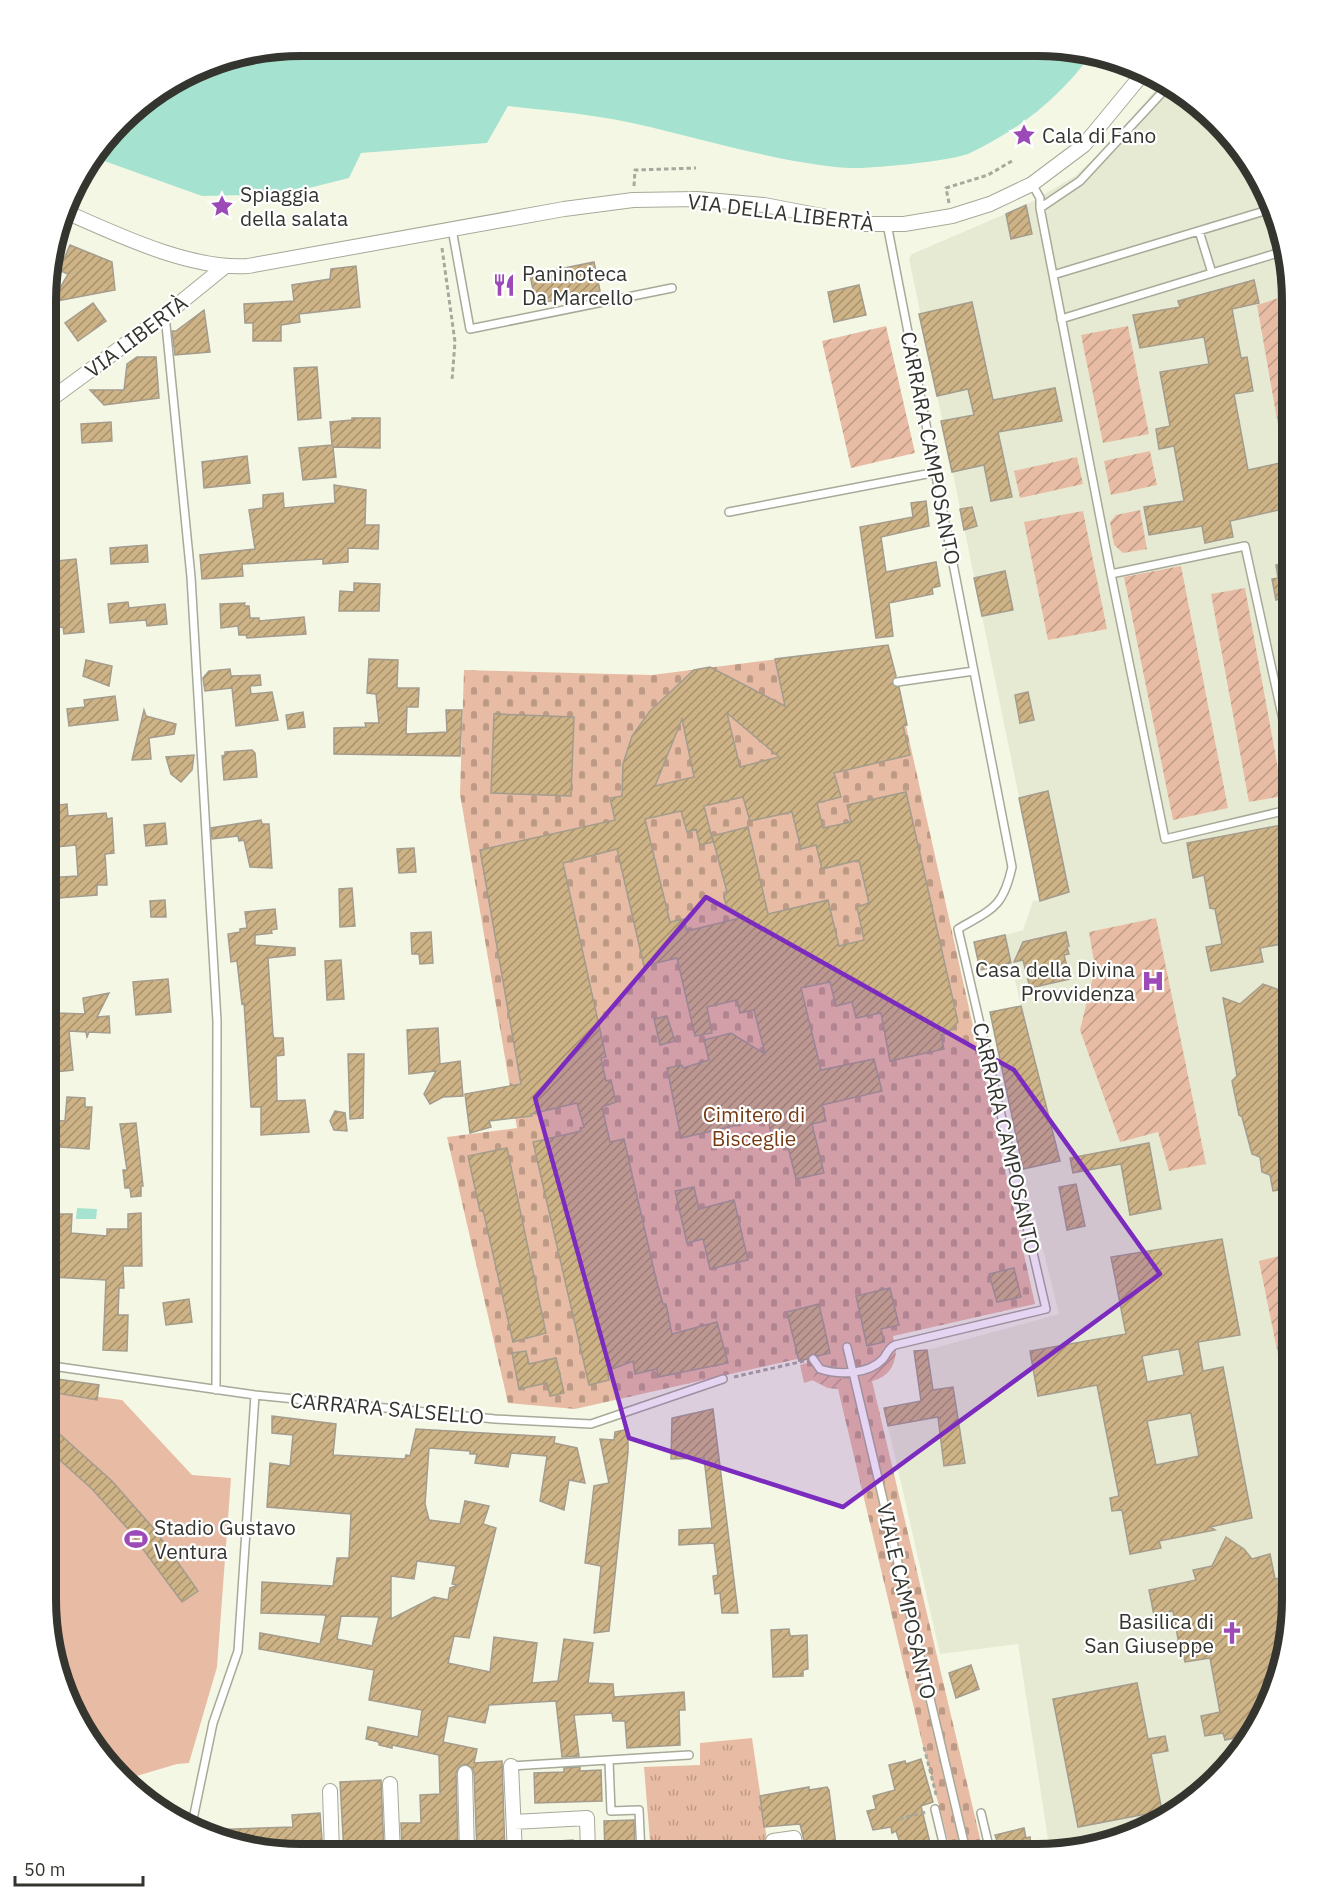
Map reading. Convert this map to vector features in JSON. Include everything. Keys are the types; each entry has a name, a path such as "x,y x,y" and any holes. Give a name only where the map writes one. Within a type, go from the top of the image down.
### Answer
{"street":[{"name":"VIA DELLA LIBERTÀ","path":"223,268 248,266 564,209 633,200 698,199 764,205 864,224 887,224 952,216 990,204 1032,184 1084,145 1139,78"},
{"path":"72,214 130,240 223,268"},
{"name":"VIA LIBERTÀ","path":"56,395 165,315 223,268"},
{"path":"511,1766 515,1844"},
{"path":"465,1773 467,1844"},
{"path":"390,1784 393,1844"},
{"path":"330,1791 333,1844"},
{"path":"514,1822 588,1818 588,1844"},
{"path":"773,1841 794,1838 795,1844"}],"lane":[{"path":"1040,208 1080,181 1164,91"},
{"path":"1032,184 1040,198 1061,319 1165,839 1282,811"},
{"path":"1053,275 1264,211"},
{"name":"CARRARA CAMPOSANTO","path":"810,1360 820,1369 832,1373 852,1371 874,1365 883,1359 890,1347 895,1345 1047,1309 958,929 994,907 1007,891 1012,867 887,224"},
{"path":"446,230 470,329 672,288"},
{"path":"1198,231 1212,273"},
{"path":"1061,319 1277,253"},
{"path":"165,315 191,577 217,1021 216,1390"},
{"path":"729,512 937,472"},
{"path":"1111,574 1245,546 1282,715"},
{"path":"897,682 974,671"},
{"name":"VIALE CAMPOSANTO","path":"847,1347 964,1844"},
{"name":"CARRARA SALSELLO","path":"56,1367 255,1395 495,1419 591,1424 723,1379"},
{"path":"193,1819 213,1723 238,1651 255,1395"},
{"path":"511,1766 689,1755"},
{"path":"609,1761 611,1811 639,1810 641,1844"},
{"path":"935,1809 943,1844"},
{"path":"981,1813 988,1844"}],"path":[{"path":"952,216 946,188 988,175 1012,161"},
{"path":"633,200 634,170 696,168"},
{"path":"311,225 336,221 339,225"},
{"path":"446,230 454,342 452,380"},
{"path":"723,1379 810,1360"},
{"path":"898,1819 939,1808 924,1747"}],"highlighted area":[{"path":"706,897 1014,1070 1160,1274 843,1507 629,1438 535,1098"}],"shaded area":[{"name":"Casa della Divina Provvidenza","path":"1158,87 1186,106 1221,139 1249,178 1263,207 1273,237 1281,285 1282,1599 1277,1647 1263,1693 1240,1736 1210,1773 1173,1803 1130,1826 1084,1840 1049,1844 1018,1644 940,1654 888,1426 938,1417 927,1350 1059,1314 1023,1169 1027,1034 1005,935 1023,930 1033,901 1040,900 909,258 912,254 1026,205 1075,176 1109,144"}],"green space":[{"path":"1282,297 1282,448 1257,305"},
{"path":"886,326 915,453 851,468 822,341"},
{"path":"1128,326 1149,434 1103,443 1081,335"},
{"path":"1150,451 1157,485 1111,495 1104,461"},
{"path":"1077,457 1083,484 1020,498 1014,471"},
{"path":"1140,510 1147,549 1123,553 1114,545 1110,522 1116,515"},
{"path":"1083,511 1107,629 1048,640 1024,522"},
{"path":"1181,566 1228,808 1173,820 1124,577"},
{"path":"1245,588 1282,796 1249,802 1211,594"},
{"name":"Cimitero di Bisceglie","path":"888,645 1035,1304 893,1336 895,1351 893,1364 886,1374 872,1381 981,1844 949,1844 922,1742 838,1389 828,1388 813,1380 804,1383 800,1365 807,1363 806,1357 575,1409 508,1403 447,1137 517,1128 460,794 464,670 652,675"},
{"path":"1156,918 1206,1164 1169,1171 1158,1132 1120,1142 1080,1030 1095,968 1089,932"},
{"path":"1282,1255 1282,1375 1259,1261"},
{"path":"896,1350 894,1363 888,1372 879,1379 866,1382 864,1373 889,1352"},
{"path":"816,1372 841,1377 844,1387 828,1388 812,1380"},
{"name":"Stadio Gustavo Ventura","path":"56,1391 122,1400 192,1475 231,1478 217,1667 189,1763 177,1764 132,1777 106,1749 88,1722 74,1693 64,1663 56,1615"},
{"path":"752,1738 768,1844 650,1844 644,1767 700,1765 700,1743"}],"water":[{"path":"285,56 1052,56 1086,61 1053,98 1022,123 970,153 947,159 859,168 819,165 759,154 612,119 508,106 487,143 361,153 349,178 285,194 202,196 100,160 127,127 164,97 207,74 253,60"},
{"path":"77,1208 97,1209 96,1219 76,1219"}],"building":[{"path":"1026,205 1032,234 1011,239 1006,214"},
{"path":"70,245 112,262 115,290 56,301 56,295 68,274 59,270"},
{"path":"594,262 600,291 536,304 530,275"},
{"path":"356,266 360,307 299,314 300,322 281,325 281,341 253,341 253,323 245,323 244,304 294,301 292,285 330,279 331,269"},
{"path":"1254,280 1259,303 1232,309 1241,358 1247,357 1253,391 1234,394 1248,470 1280,463 1282,474 1282,509 1230,521 1233,537 1205,543 1202,526 1149,535 1144,507 1184,501 1174,446 1159,449 1156,429 1170,426 1160,372 1209,364 1204,337 1140,348 1133,315 1180,307 1178,301"},
{"path":"859,285 866,315 834,322 828,292"},
{"path":"972,302 993,400 1055,388 1062,421 998,432 1012,497 991,501 984,465 952,472 941,421 974,415 968,389 937,396 919,314"},
{"path":"93,303 106,321 78,341 65,323"},
{"path":"204,310 210,352 175,355 172,331 176,331"},
{"path":"137,357 156,357 159,398 104,405 90,390 124,390 127,364"},
{"path":"317,367 321,418 298,420 294,368"},
{"path":"352,418 380,418 380,448 333,447 336,477 303,480 299,448 332,445 330,422 352,420"},
{"path":"111,422 112,441 82,443 81,424"},
{"path":"247,456 250,483 204,488 202,462"},
{"path":"334,485 366,490 365,525 379,525 378,549 348,548 348,562 323,564 323,559 242,564 243,576 202,579 200,555 255,549 249,510 263,508 263,495 283,493 284,508 335,503"},
{"path":"926,501 929,526 881,537 886,572 936,562 940,586 932,588 933,594 889,603 893,636 876,638 860,527 913,517 911,503"},
{"path":"972,507 977,526 964,530 960,509"},
{"path":"147,545 148,562 111,564 110,548"},
{"path":"76,559 84,632 64,634 63,627 56,628 56,561"},
{"path":"1282,564 1282,598 1276,600 1272,579 1278,578 1276,565"},
{"path":"1005,571 1013,610 982,616 974,578"},
{"path":"354,583 380,584 379,611 339,611 340,591 354,592"},
{"path":"128,602 129,608 165,604 167,624 147,626 146,620 110,623 108,604"},
{"path":"245,603 244,606 249,606 250,618 259,618 259,621 304,617 306,634 247,638 246,635 239,635 238,626 221,628 220,604"},
{"path":"888,645 896,676 892,683 899,687 907,725 903,726 910,755 834,773 841,797 817,803 823,828 851,822 847,805 906,792 958,1022 948,1033 941,1035 944,1049 890,1061 881,1013 856,1018 852,1002 836,1006 830,982 801,988 821,1070 874,1059 882,1091 822,1105 826,1121 812,1124 824,1173 796,1179 784,1131 771,1134 768,1118 681,1138 667,1068 682,1065 683,1068 709,1060 704,1040 731,1033 765,1054 754,1010 740,1013 737,1000 707,1007 712,1033 695,1036 677,958 644,966 617,849 563,863 606,1057 601,1058 606,1081 611,1080 616,1102 602,1107 610,1142 624,1139 656,1279 663,1304 666,1304 672,1334 717,1322 728,1363 658,1377 657,1369 635,1374 633,1361 607,1371 609,1380 589,1385 533,1142 581,1131 580,1128 584,1127 577,1103 531,1114 532,1116 489,1121 491,1127 470,1133 465,1094 521,1084 480,850 615,820 610,798 622,796 623,764 632,736 650,711 694,670 710,667 785,706 775,659","holes":["727,713 779,757 740,767","682,719 694,777 655,786","743,797 750,821 792,812 801,849 816,845 822,869 859,860 869,903 857,907 864,940 839,946 828,900 768,914 748,827 712,836 727,892 724,897 726,905 744,917 687,931 684,919 670,922 645,819 681,811 687,832 696,829 700,845 713,842 704,806"]},
{"path":"369,659 398,660 397,688 419,688 418,707 407,707 406,734 447,732 446,710 462,710 460,756 334,754 334,728 366,727 365,723 379,723 376,694 367,693"},
{"path":"86,660 112,666 109,686 83,676"},
{"path":"230,669 231,676 260,675 261,685 250,686 251,694 272,692 278,720 236,726 232,688 205,691 203,678 209,671"},
{"path":"1028,692 1034,720 1020,723 1015,695"},
{"path":"115,696 118,720 69,726 67,709 85,707 84,700"},
{"path":"144,710 146,716 176,724 174,734 149,738 151,759 132,760"},
{"path":"303,712 305,727 288,729 286,715"},
{"path":"494,714 574,717 571,796 491,793"},
{"path":"252,750 255,753 257,777 224,780 222,756 225,752"},
{"path":"194,755 192,770 181,782 171,774 166,757"},
{"path":"1048,791 1069,892 1040,901 1019,798"},
{"path":"56,803 67,804 68,816 106,813 107,819 112,818 114,853 105,854 107,885 97,885 97,895 56,898 56,877 78,876 76,845 56,847"},
{"path":"261,820 262,824 269,824 272,868 250,867 244,840 239,841 238,836 212,839 211,828"},
{"path":"165,823 167,844 146,846 144,825"},
{"path":"1282,825 1282,944 1260,948 1263,962 1211,971 1206,947 1222,944 1215,909 1210,908 1204,875 1193,878 1187,843"},
{"path":"414,848 416,872 399,873 397,849"},
{"path":"352,888 355,926 340,927 339,889"},
{"path":"165,900 166,917 151,917 150,901"},
{"path":"275,909 277,929 271,930 272,933 255,935 255,945 295,948 295,955 268,958 273,1035 274,1038 283,1038 284,1055 276,1056 277,1101 305,1100 309,1132 261,1135 261,1107 251,1107 244,1003 242,1004 237,961 231,962 228,934 247,928 245,912"},
{"path":"431,932 433,963 420,964 419,954 412,954 411,933"},
{"path":"1066,932 1069,954 1064,955 1070,979 1030,988 1023,960 1014,962 1023,942"},
{"path":"1005,935 1011,963 980,970 974,942"},
{"path":"341,960 344,999 327,1000 325,961"},
{"path":"168,979 171,1012 136,1015 133,982"},
{"path":"1263,984 1279,990 1282,987 1282,1190 1273,1191 1270,1175 1262,1172 1260,1157 1252,1154 1242,1117 1239,1115 1232,1081 1237,1076 1223,998 1240,1004"},
{"path":"109,993 97,1017 109,1016 110,1033 89,1032 87,1037 86,1032 69,1031 73,1070 56,1072 56,1003 58,1013 85,1014 83,998"},
{"path":"1021,1006 1060,1161 1023,1169 990,1012"},
{"path":"667,1016 675,1041 660,1045 654,1019"},
{"path":"438,1028 440,1064 460,1061 463,1096 443,1097 430,1104 424,1094 436,1071 409,1074 407,1030"},
{"path":"348,1054 364,1054 363,1118 350,1119"},
{"path":"67,1097 85,1098 85,1107 92,1107 89,1149 56,1147 56,1121 65,1121"},
{"path":"335,1111 345,1113 347,1131 334,1130 330,1121"},
{"path":"136,1123 143,1186 141,1186 141,1196 131,1197 130,1188 125,1188 123,1170 127,1170 120,1124"},
{"path":"1149,1143 1161,1209 1130,1215 1121,1164 1073,1173 1070,1158"},
{"path":"507,1148 546,1333 513,1342 483,1210 480,1211 468,1156"},
{"path":"1076,1184 1085,1226 1067,1230 1059,1187"},
{"path":"694,1187 699,1209 734,1200 748,1260 710,1269 703,1239 687,1243 675,1191"},
{"path":"141,1213 142,1266 123,1266 124,1288 119,1288 118,1315 128,1315 127,1351 103,1350 106,1280 56,1277 56,1214 72,1214 71,1233 107,1236 107,1229 128,1229 128,1214"},
{"path":"1222,1239 1240,1335 1198,1342 1203,1371 1223,1367 1252,1518 1210,1527 1215,1530 1159,1541 1161,1548 1130,1554 1122,1510 1112,1511 1110,1498 1119,1496 1097,1385 1038,1396 1030,1351 1126,1334 1111,1257","holes":["1179,1349 1184,1375 1147,1382 1142,1356","1191,1413 1199,1456 1156,1465 1147,1421"]},
{"path":"1014,1268 1021,1297 997,1302 989,1274"},
{"path":"890,1288 899,1325 881,1329 884,1342 867,1346 856,1296"},
{"path":"189,1299 192,1322 166,1325 163,1303"},
{"path":"819,1304 830,1353 818,1356 812,1354 807,1359 799,1361 787,1312"},
{"path":"927,1350 933,1390 953,1387 965,1463 944,1466 938,1417 888,1426 884,1408 921,1401 914,1351"},
{"path":"526,1351 529,1364 556,1358 564,1393 550,1396 547,1383 519,1389 512,1353"},
{"path":"57,1379 99,1385 97,1400 56,1393"},
{"path":"713,1409 738,1613 722,1613 720,1593 715,1594 713,1576 718,1575 714,1543 679,1545 679,1530 712,1528 704,1458 671,1459 672,1418"},
{"path":"272,1416 336,1424 333,1455 405,1459 406,1455 410,1456 416,1429 555,1437 554,1443 577,1448 585,1483 569,1480 564,1510 540,1501 547,1456 511,1453 508,1467 475,1463 477,1454 470,1454 470,1451 429,1448 425,1504 429,1520 460,1524 465,1501 489,1506 483,1524 496,1528 469,1638 454,1636 448,1663 490,1672 494,1637 537,1643 532,1683 558,1681 564,1639 593,1643 588,1683 613,1684 614,1697 684,1692 685,1710 679,1710 680,1745 627,1748 625,1721 613,1721 612,1713 574,1715 579,1756 562,1757 556,1701 489,1705 485,1723 448,1716 443,1742 477,1749 474,1763 502,1761 505,1844 477,1844 474,1773 472,1768 465,1764 460,1766 456,1773 458,1844 402,1844 401,1823 421,1823 420,1795 440,1794 439,1755 392,1745 392,1748 366,1739 368,1727 418,1737 422,1710 369,1700 374,1670 259,1649 260,1633 320,1644 326,1615 261,1613 262,1582 333,1586 337,1558 349,1558 351,1514 267,1507 270,1463 290,1466 293,1435 272,1433","holes":["417,1561 456,1566 452,1584 458,1585 450,1588 448,1600 434,1597 391,1619 391,1576 414,1579","341,1616 379,1617 372,1646 337,1639"]},
{"path":"628,1429 628,1452 609,1631 594,1633 601,1566 585,1563 594,1486 609,1483 600,1439 614,1440 615,1432"},
{"path":"56,1431 112,1481 155,1530 198,1591 182,1602 128,1529 92,1489 56,1457"},
{"name":"Basilica di San Giuseppe","path":"1226,1537 1244,1549 1252,1559 1270,1554 1275,1579 1282,1577 1277,1647 1263,1693 1239,1737 1225,1740 1223,1733 1205,1736 1201,1716 1220,1712 1210,1658 1185,1662 1182,1650 1180,1650 1173,1611 1154,1615 1149,1590 1196,1580 1193,1570 1212,1566"},
{"path":"789,1629 790,1636 807,1635 808,1669 803,1670 803,1676 773,1677 771,1630"},
{"path":"971,1665 979,1689 956,1698 949,1673"},
{"path":"1137,1683 1148,1739 1165,1736 1168,1751 1151,1754 1162,1810 1078,1827 1053,1699"},
{"path":"921,1759 933,1802 921,1806 930,1844 900,1844 896,1831 892,1833 891,1827 873,1830 867,1811 876,1809 873,1796 895,1790 889,1765 905,1761 906,1764"},
{"path":"580,1767 580,1771 601,1770 602,1801 535,1803 534,1773 564,1772 564,1768"},
{"path":"381,1780 384,1844 343,1844 340,1782"},
{"path":"809,1787 809,1790 827,1787 836,1844 805,1844 800,1824 764,1827 760,1796"},
{"path":"320,1813 322,1844 285,1844 253,1840 218,1830 293,1827 292,1815"},
{"path":"634,1820 635,1844 605,1844 604,1821"},
{"path":"1024,1828 1026,1838 1030,1837 1031,1844 998,1844 995,1835"},
{"path":"573,1840 573,1844 528,1843"}],"place":[{"name":"Cala di Fano","path":"1024,135"},
{"name":"Spiaggia della salata","path":"222,206"},
{"name":"Paninoteca Da Marcello","path":"504,285"},
{"name":"Casa della Divina Provvidenza","path":"1153,981"},
{"name":"Stadio Gustavo Ventura","path":"136,1539"},
{"name":"Basilica di San Giuseppe","path":"1232,1633"}]}
